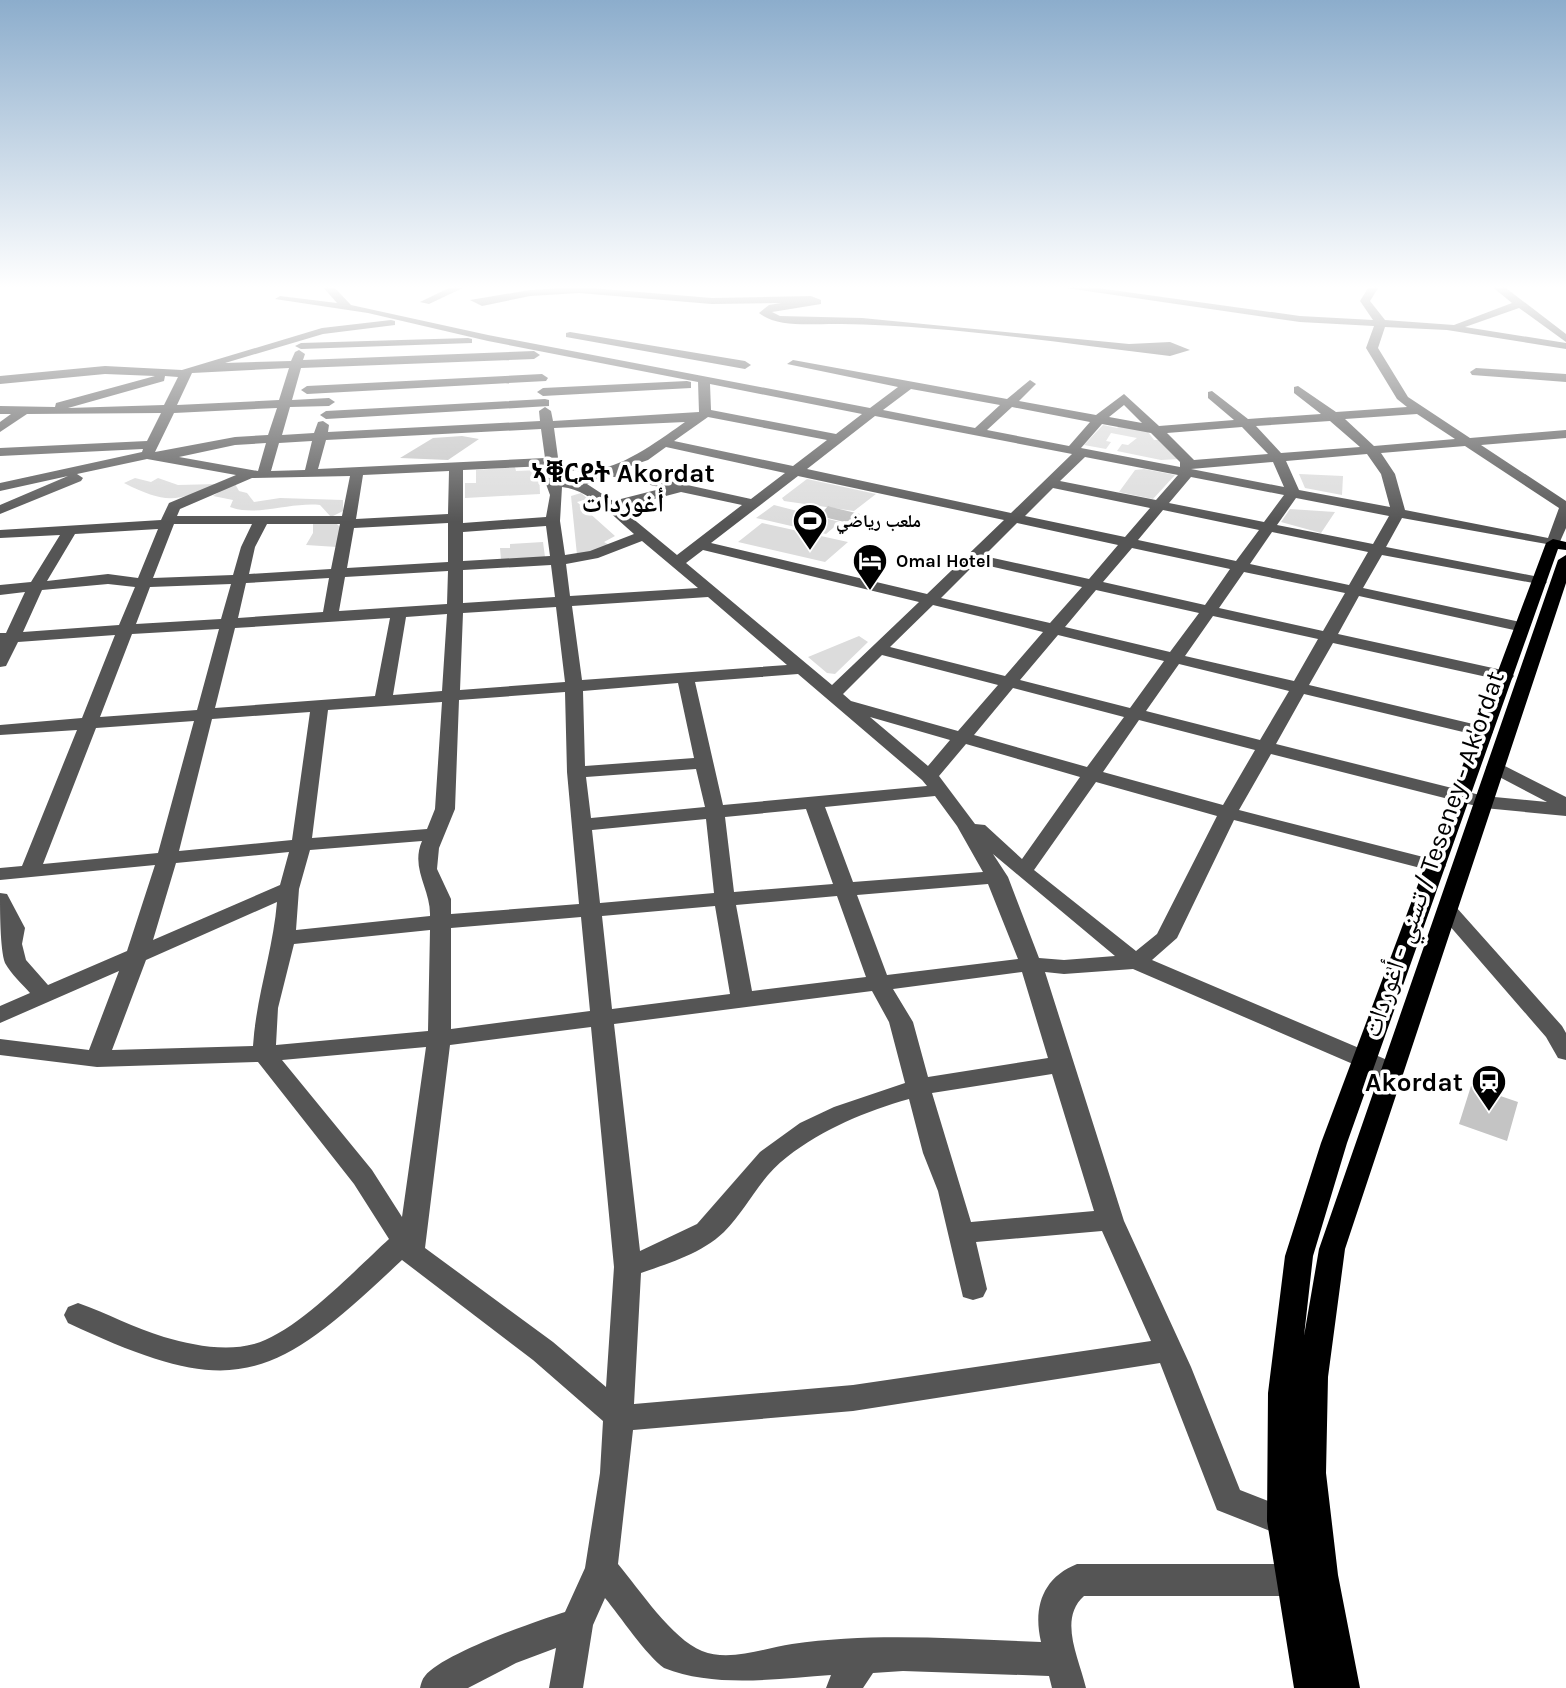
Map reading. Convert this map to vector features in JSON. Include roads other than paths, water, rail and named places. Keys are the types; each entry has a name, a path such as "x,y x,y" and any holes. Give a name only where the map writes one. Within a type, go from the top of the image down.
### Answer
{"main road":[{"path":"1311,1688 1283,1521 1283,1393 1299,1256 1364,1060 1539,582 1562,550"},
{"name":"تسني - أغوردات / Teseney - Ak'ordat","path":"1343,1688 1313,1505 1311,1417 1317,1331 1332,1249 1391,1071 1449,912 1562,550"}],"street":[{"path":"0,370 75,364"},
{"path":"86,364 105,370"},
{"path":"42,411 215,364"},
{"path":"10,876 87,722 167,522 178,503 256,475 274,439 296,364"},
{"path":"0,380 105,370 188,371 301,364"},
{"path":"310,475 339,364"},
{"path":"344,364 411,383 451,382 489,388 543,386 592,390 702,415 840,439"},
{"path":"404,432 414,364"},
{"path":"363,434 366,413 411,383 451,382 479,364"},
{"path":"487,447 489,364"},
{"path":"546,364 543,386 546,425 568,478"},
{"path":"562,364 592,390 705,382"},
{"path":"592,390 607,364"},
{"path":"688,377 709,364"},
{"path":"793,364 1158,430 1417,410"},
{"path":"838,699 881,650 1049,483 1099,419 1124,398 1158,430 1189,468 1562,550 1566,508 1417,410 1403,399 1381,364"},
{"path":"0,452 53,449 153,452 256,475 456,468 487,447 546,425 626,365 1161,467 1189,468 1278,456 1566,434"},
{"path":"153,452 188,371"},
{"path":"1476,372 1566,378"},
{"path":"287,392 331,396 376,374 411,383 451,382 489,388 543,386"},
{"path":"446,431 451,382"},
{"path":"568,478 609,471 643,457 665,443 702,415 705,382"},
{"path":"979,431 1030,384"},
{"path":"676,563 877,412 908,385"},
{"path":"0,1047 97,1059 264,1054 439,1038 1032,964 1064,967 1136,962 1166,938 1228,813 1398,513 1399,499 1392,481 1372,450 1298,390"},
{"path":"0,410 80,412 169,409 287,392 331,396 366,413"},
{"path":"762,401 775,393"},
{"path":"1023,871 1293,492 1290,476 1278,456 1212,395"},
{"path":"0,428 25,410"},
{"path":"736,419 749,410"},
{"path":"53,449 70,432 80,412"},
{"path":"0,487 153,452 235,441 446,431 568,478 607,503 838,699 935,783 1023,871 1136,962 1391,1071"},
{"path":"665,443 1523,627"},
{"path":"566,1688 576,1625 601,1569 621,1418 628,1267 589,910 584,825 576,772 574,688 553,521 568,478 576,466 643,457"},
{"path":"568,478 586,467 576,466"},
{"path":"78,1315 124,1337 183,1354 247,1358 264,1354 328,1310 407,1246 439,1038 441,899 427,869 434,834 445,809 455,609 456,468"},
{"path":"935,783 960,738 1189,468"},
{"path":"0,526 9,518 1,510 75,478 76,471"},
{"path":"609,471 755,504"},
{"path":"330,616 357,473"},
{"path":"1049,483 1539,582"},
{"path":"0,487 30,499"},
{"path":"607,503 681,487"},
{"path":"0,534 167,522 262,519 456,523 553,521"},
{"path":"97,1059 136,958 167,859 253,532 262,519"},
{"path":"0,662 6,638 70,530"},
{"path":"0,590 108,579 145,583 240,579 557,560 593,555 644,535"},
{"path":"701,545 1172,660 1484,732"},
{"path":"973,558 1505,676"},
{"path":"6,638 711,592"},
{"path":"383,702 399,612"},
{"path":"881,650 1484,802 1566,808"},
{"path":"0,730 800,669"},
{"path":"686,679 715,811 725,902 742,998"},
{"path":"838,699 960,738 1228,813 1436,866"},
{"path":"320,707 301,845 289,889 285,938 267,1008 264,1054 363,1177 407,1246 543,1351 621,1418 853,1398 1169,1350"},
{"path":"576,772 705,763"},
{"path":"1495,767 1566,808"},
{"path":"584,825 813,802 935,783"},
{"path":"813,802 879,983 901,1022 962,1233 973,1289"},
{"path":"960,811 998,877 1032,964 1111,1220 1169,1350 1228,1500 1283,1521"},
{"path":"10,876 434,834"},
{"path":"285,938 440,922 725,902 998,877"},
{"path":"0,1015 289,889"},
{"path":"0,899 14,928 11,944 16,962 43,994"},
{"path":"1449,912 1554,1032 1566,1052"},
{"path":"628,1267 697,1237 713,1226 755,1171 779,1150 842,1115 919,1087 979,1074 1061,1065"},
{"path":"962,1233 1111,1220"},
{"path":"601,1569 675,1656 704,1670 749,1671 792,1661 903,1654 1065,1674 1053,1623 1057,1598 1077,1580 1291,1580"},
{"path":"437,1688 464,1670 525,1640 576,1625"},
{"path":"843,1688 863,1658"}],"place":[{"name":"ملعب رياضي","path":"810,552"},
{"name":"Omal Hotel","path":"870,592"},
{"name":"Akordat","path":"1489,1113"}],"district":[{"name":"ኣቑርደት Akordat أغوردات","path":"623,488"}]}
